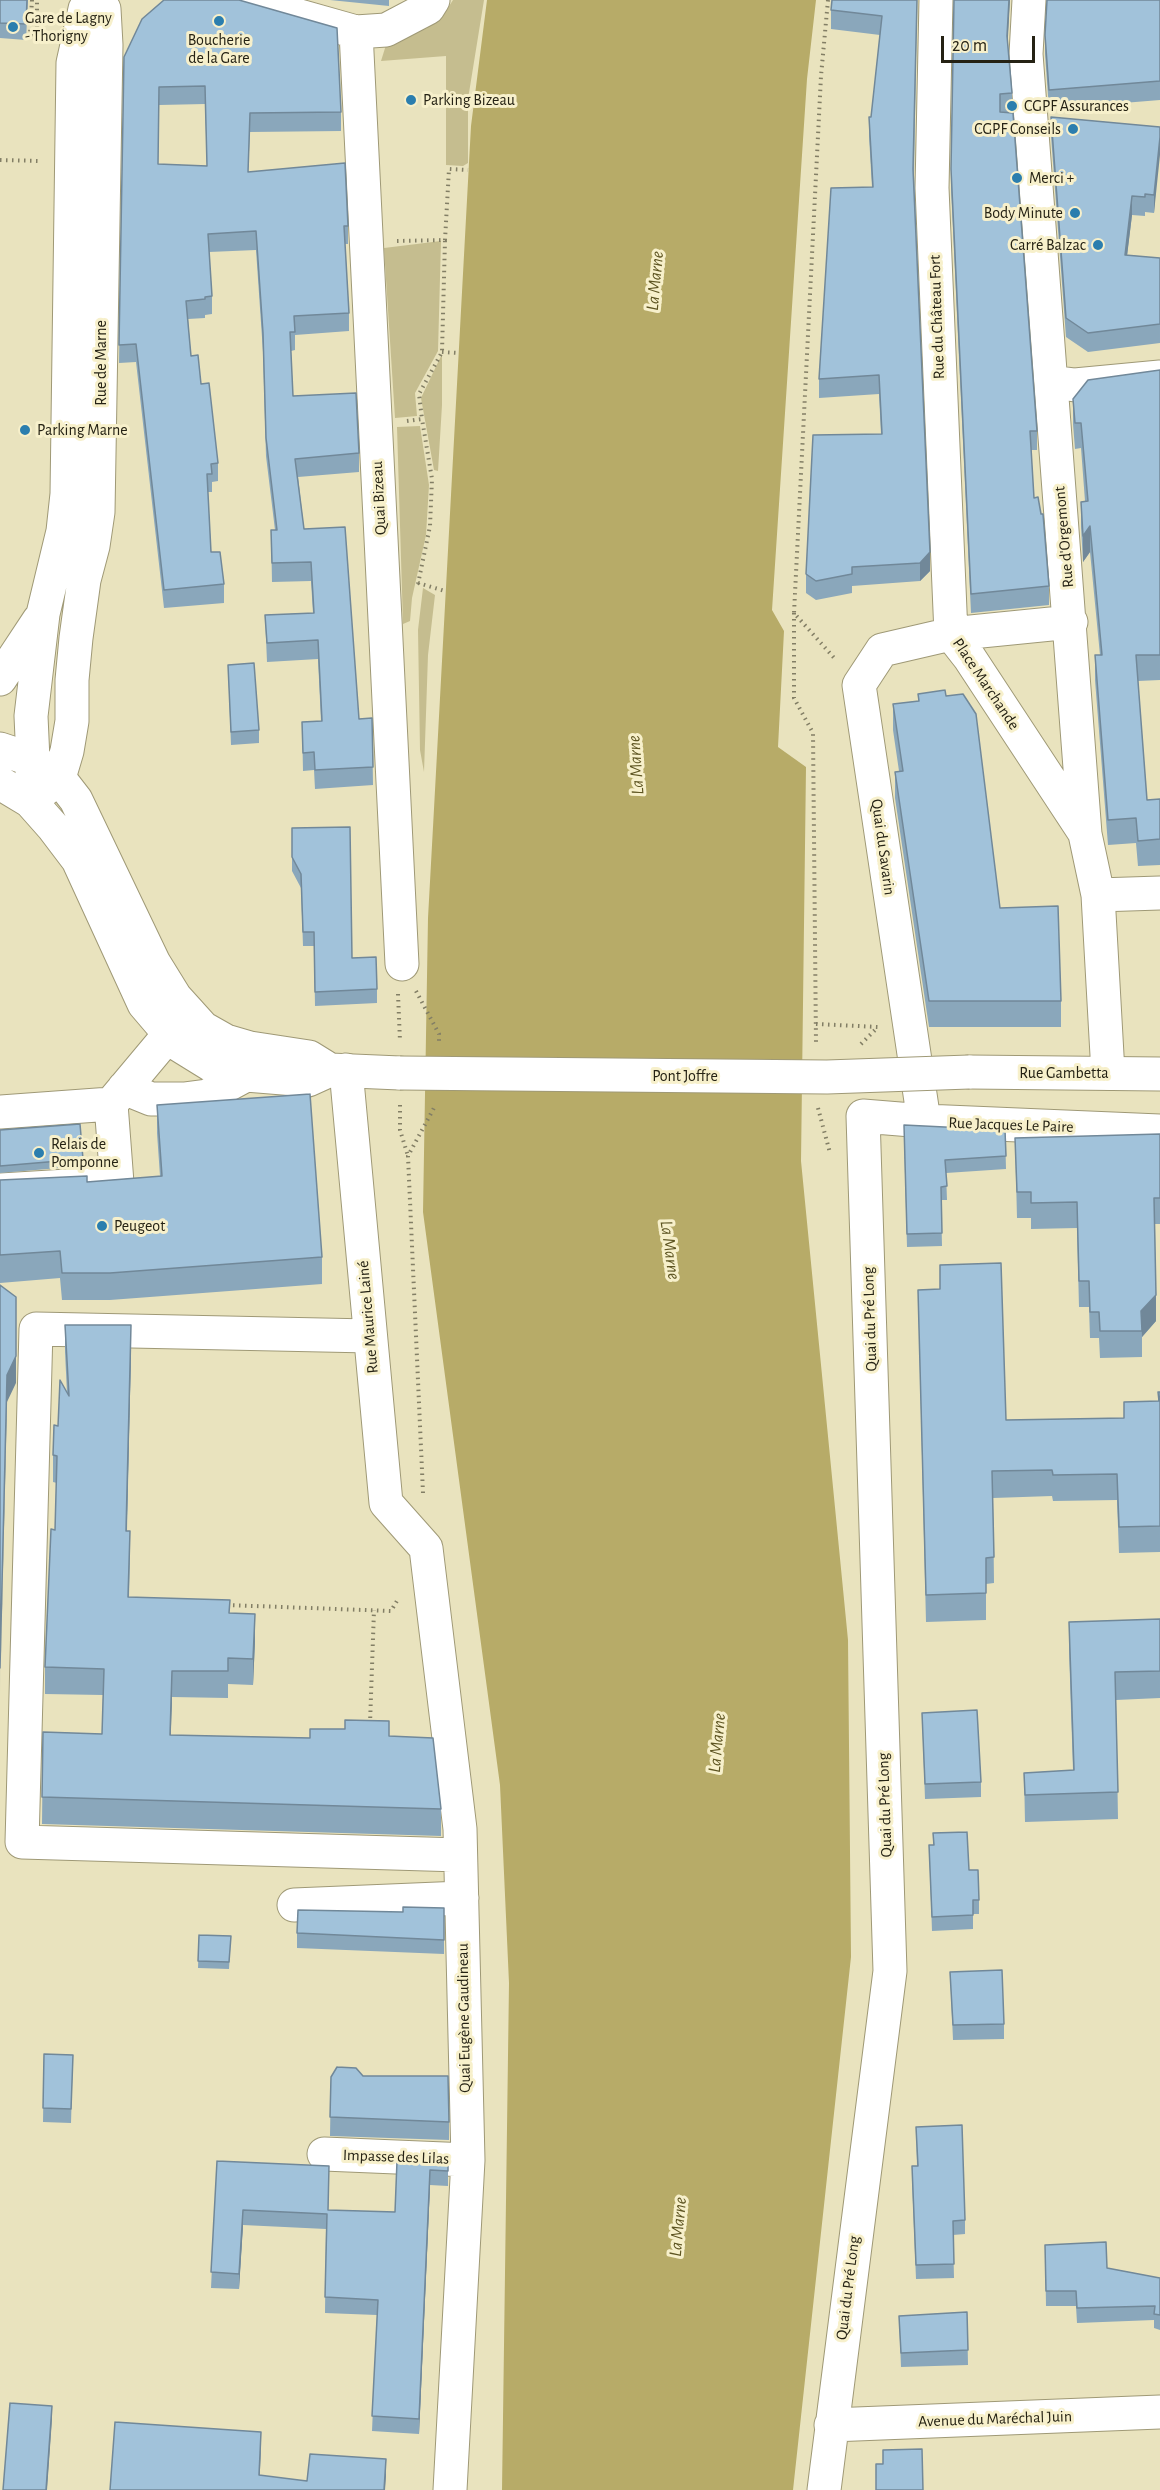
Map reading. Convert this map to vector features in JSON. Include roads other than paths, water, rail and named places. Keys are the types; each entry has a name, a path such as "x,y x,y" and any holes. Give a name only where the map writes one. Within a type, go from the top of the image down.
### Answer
{"street":[{"path":"243,0 356,32 386,30 428,8 433,0"},
{"name":"Rue du Château Fort","path":"936,0 932,188 951,634"},
{"name":"Rue d'Orgemont","path":"1029,0 1026,54 1071,622 1085,834 1098,895 1108,1073"},
{"name":"Rue de Marne","path":"30,801 33,760 31,716 43,614 63,531 67,494 73,63 100,4"},
{"name":"Rue de Marne","path":"33,760 43,717 60,607 75,540 80,494 100,4"},
{"name":"Rue de Marne","path":"59,778 68,751 72,721 72,680 76,638 84,580 93,546 98,512 106,45 100,4"},
{"name":"Quai Bizeau","path":"356,32 402,964"},
{"path":"1051,382 1075,385 1160,377"},
{"name":"Rue de Marne","path":"0,679 43,614"},
{"name":"Place Marchande","path":"951,634 1071,622"},
{"name":"Place Marchande","path":"951,634 969,657 1085,834"},
{"name":"Quai du Savarin","path":"924,1121 859,684 882,650 951,634"},
{"path":"0,748 33,760 59,778 84,814 154,963 175,997 179,1046 213,1066 246,1075 308,1080 338,1070"},
{"path":"30,801 59,778"},
{"path":"0,783 30,801 78,860 140,995 178,1023 203,1028 226,1041 250,1048 309,1057 338,1070"},
{"path":"1098,895 1160,893"},
{"path":"0,1190 117,1183 118,1096 178,1023"},
{"name":"Pont Joffre","path":"338,1070 400,1073 827,1077 969,1072"},
{"name":"Rue Maurice Lainé","path":"338,1070 370,1336 386,1503 426,1548"},
{"name":"Rue Gambetta","path":"969,1072 1160,1074"},
{"path":"0,1112 118,1096 184,1099 207,1095 246,1075"},
{"name":"Rue Jacques Le Paire","path":"863,1116 924,1121 1160,1131"},
{"name":"Quai du Pré Long","path":"824,2490 890,1971 863,1116"},
{"path":"370,1336 36,1329 22,1842 460,1855"},
{"name":"Quai Eugène Gaudineau","path":"426,1548 460,1829 462,1898 468,2160 450,2490"},
{"path":"294,1905 462,1898"},
{"name":"Impasse des Lilas","path":"324,2154 468,2160"},
{"name":"Avenue du Maréchal Juin","path":"831,2425 1160,2412"}],"water":[{"name":"La Marne","path":"487,0 816,0 807,79 772,610 784,631 778,747 806,767 801,1161 848,1640 851,1957 793,2490 502,2490 509,1983 500,1785 423,1212 428,918 471,126"}],"place":[{"name":"Boucherie de la Gare","path":"219,21"},
{"name":"Gare de Lagny - Thorigny","path":"13,27"},
{"name":"Parking Bizeau","path":"411,100"},
{"name":"CGPF Assurances","path":"1012,106"},
{"name":"CGPF Conseils","path":"1073,129"},
{"name":"Merci +","path":"1017,178"},
{"name":"Body Minute","path":"1075,213"},
{"name":"Carré Balzac","path":"1098,245"},
{"name":"Parking Marne","path":"25,430"},
{"name":"Relais de Pomponne","path":"39,1153"},
{"name":"Peugeot","path":"102,1226"}]}
